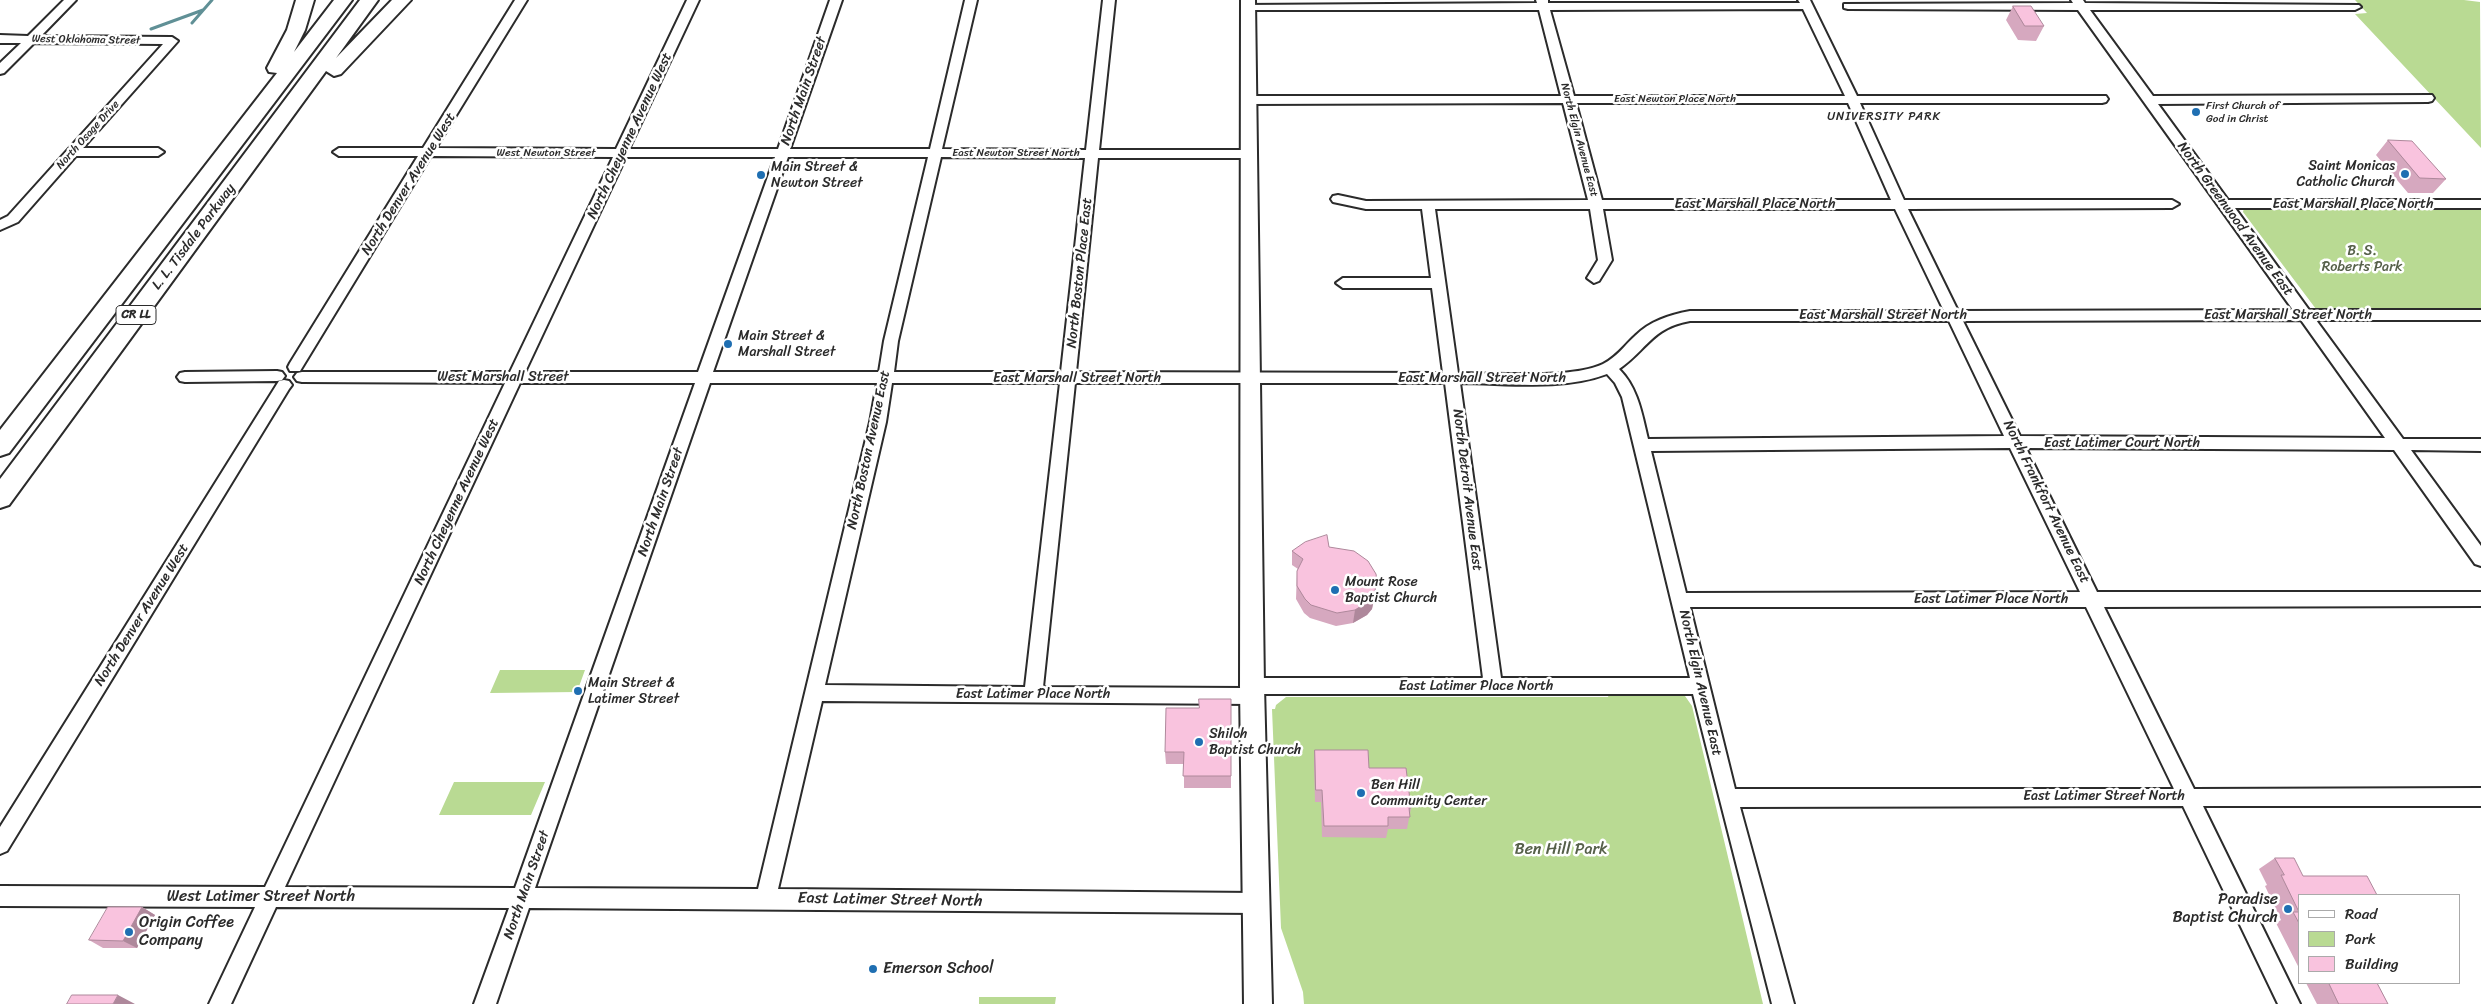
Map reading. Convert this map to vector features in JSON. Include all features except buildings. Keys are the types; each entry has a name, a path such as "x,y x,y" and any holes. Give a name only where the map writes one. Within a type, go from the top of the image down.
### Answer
{"highway":[{"path":"249,124 296,30 305,0"},
{"name":"L. L. Tisdale Parkway","path":"0,447 343,0"},
{"name":"L. L. Tisdale Parkway","path":"0,498 369,0"},
{"path":"272,133 402,0"}],"main road":[{"path":"1248,3 1252,691 1258,1004"}],"street":[{"path":"0,70 70,0"},
{"name":"North Denver Avenue West","path":"298,372 521,0"},
{"name":"North Cheyenne Avenue West","path":"220,1004 693,0"},
{"name":"North Main Street","path":"485,1004 836,0"},
{"name":"North Boston Avenue East","path":"766,899 878,422 890,341 970,0"},
{"name":"North Boston Place East","path":"1033,694 1109,0"},
{"path":"1248,3 1806,3"},
{"name":"North Elgin Avenue East","path":"1542,3 1596,204 1605,260 1594,278"},
{"name":"North Frankfort Avenue East","path":"1806,3 1852,98 1899,204 1955,314 2289,1004"},
{"path":"1848,6 2079,3 2352,4"},
{"name":"North Greenwood Avenue East","path":"2079,3 2481,559"},
{"name":"West Oklahoma Street","path":"0,39 172,41"},
{"name":"North Osage Drive","path":"0,226 13,219 172,41"},
{"path":"2149,100 2428,98"},
{"name":"East Newton Place North","path":"1249,100 2102,99"},
{"path":"72,152 158,152"},
{"name":"West Newton Street","path":"339,152 783,153"},
{"name":"East Newton Street North","path":"783,153 1249,154"},
{"name":"East Marshall Place North","path":"1338,199 1366,205 2172,204"},
{"name":"North Detroit Avenue East","path":"1428,204 1493,686"},
{"name":"East Marshall Place North","path":"2224,204 2481,204"},
{"path":"1343,283 1439,283"},
{"name":"East Marshall Street North","path":"705,377 1571,378 1594,373 1609,367 1620,360 1651,330 1668,322 1690,316 1955,314 2481,315"},
{"name":"North Elgin Avenue East","path":"1609,367 1621,380 1630,397 1728,798 1783,1004"},
{"path":"185,377 294,383 298,372"},
{"name":"West Marshall Street","path":"298,372 516,377 705,377"},
{"name":"North Denver Avenue West","path":"0,845 280,381"},
{"name":"East Latimer Court North","path":"1643,445 2016,442 2481,445"},
{"name":"East Latimer Place North","path":"1681,600 2481,599"},
{"name":"East Latimer Place North","path":"814,693 1033,694 1493,686 1700,686"},
{"name":"East Latimer Street North","path":"1728,798 2481,796"},
{"name":"West Latimer Street North","path":"0,896 522,899"},
{"name":"East Latimer Street North","path":"522,899 1257,903"}],"green space":[{"path":"2355,0 2464,0 2480,2 2481,148 2355,14 2367,13"},
{"name":"B. S. Roberts Park","path":"2244,208 2481,210 2481,310 2316,309 2243,212"},
{"path":"500,670 585,670 577,692 490,693"},
{"name":"Ben Hill Park","path":"1609,694 1680,695 1685,696 1692,706 1763,1004 1304,1004 1303,992 1281,928 1272,709 1275,709 1276,705 1286,697 1608,697"},
{"path":"454,782 545,782 531,815 439,815"},
{"path":"979,997 1056,997 1055,1004 979,1004"}],"waterway":[{"path":"192,23 212,0"},
{"path":"151,29 203,10"}],"place":[{"name":"First Church of God in Christ","path":"2196,112"},
{"name":"Saint Monicas Catholic Church","path":"2405,174"},
{"name":"Main Street & Newton Street","path":"761,175"},
{"name":"Main Street & Marshall Street","path":"728,344"},
{"name":"Mount Rose Baptist Church","path":"1335,590"},
{"name":"Main Street & Latimer Street","path":"578,691"},
{"name":"Shiloh Baptist Church","path":"1199,742"},
{"name":"Ben Hill Community Center","path":"1361,793"},
{"name":"Paradise Baptist Church","path":"2288,909"},
{"name":"Origin Coffee Company","path":"129,932"},
{"name":"Emerson School","path":"873,969"}],"district":[{"name":"UNIVERSITY PARK","path":"1884,117"}]}
